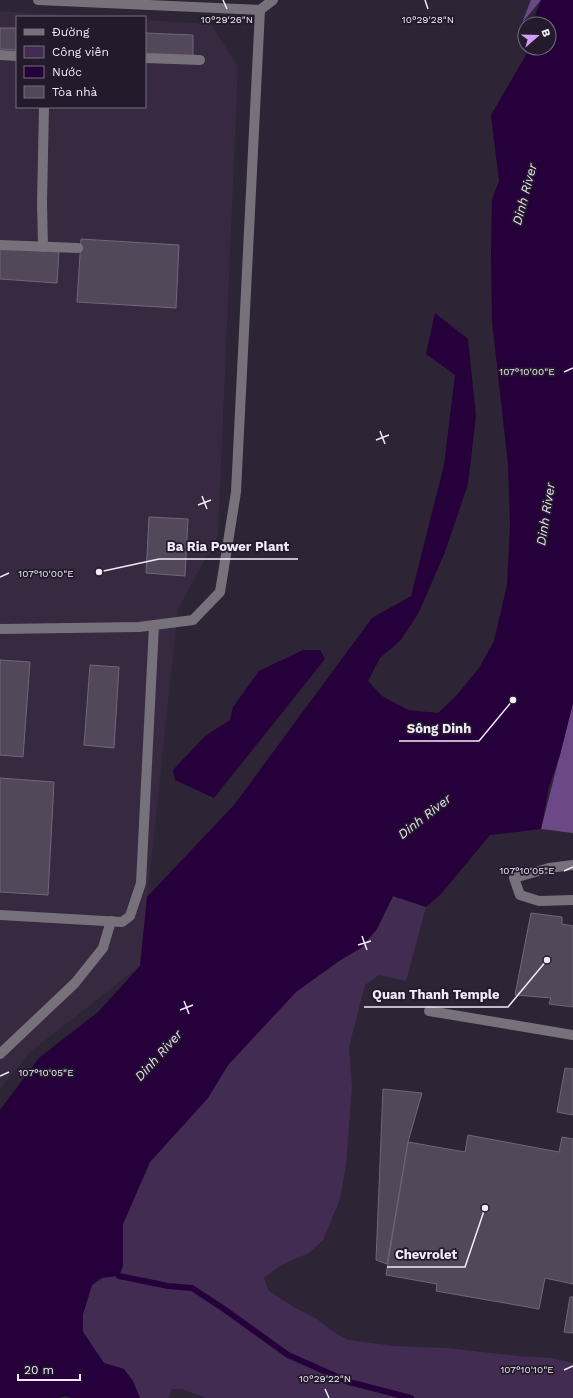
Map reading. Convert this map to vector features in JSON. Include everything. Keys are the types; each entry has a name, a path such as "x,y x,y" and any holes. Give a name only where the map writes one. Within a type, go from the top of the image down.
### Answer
{"street":[{"path":"38,0 260,10 273,0"},
{"path":"0,629 139,627 192,620 220,592 236,492 260,10"},
{"path":"0,55 16,56"},
{"path":"146,58 200,60"},
{"path":"43,247 42,203 44,108"},
{"path":"0,245 78,248"},
{"path":"0,915 122,922 130,916 141,883 154,625"},
{"path":"573,865 549,868 514,878 520,894 539,901 573,900"},
{"path":"0,1054 75,983 103,948 111,921"},
{"path":"429,1010 573,1035"}],"shaded area":[{"path":"531,0 541,0 528,16 525,16"},
{"path":"0,11 86,16 16,16 16,108 146,108 146,20 211,24 238,67 218,536 178,609 140,966 30,1052 0,1089"},
{"path":"573,703 573,833 541,829"}],"green space":[{"path":"393,896 426,907 406,981 379,975 365,985 349,1047 352,1087 346,1165 340,1199 323,1240 309,1253 281,1265 264,1278 269,1291 292,1306 317,1319 332,1331 348,1340 395,1346 446,1348 551,1358 573,1363 573,1398 206,1398 182,1389 172,1389 168,1398 140,1398 124,1369 104,1363 83,1332 83,1314 92,1285 123,1266 123,1224 150,1162 208,1098 228,1065 296,992 339,961 361,948 377,929"}],"water":[{"name":"Dinh River","path":"541,0 573,0 573,703 560,755 549,787 541,829 490,835 441,894 426,907 393,896 377,929 361,948 339,961 296,992 228,1065 208,1098 150,1162 123,1224 123,1266 119,1276 101,1278 92,1285 83,1314 83,1332 104,1363 124,1369 133,1381 140,1398 72,1398 65,1396 59,1398 0,1398 0,1110 39,1058 98,1012 140,966 147,897 234,805 372,618 411,596 444,465 455,375 426,354 435,313 468,339 476,416 468,484 445,552 419,612 401,640 380,658 368,681 382,696 408,710 438,713 456,696 479,668 494,641 507,585 510,525 508,464 492,321 492,199 499,181 491,115 525,56 557,56 557,16 535,16"},
{"path":"303,650 320,650 325,659 214,798 175,780 173,770 205,736 230,720 233,707 259,671"}],"building":[{"path":"0,28 16,28 16,50 0,49"},
{"path":"146,33 193,35 193,57 146,55"},
{"path":"81,239 179,245 176,308 77,302"},
{"path":"0,248 59,252 57,283 0,279"},
{"path":"149,517 188,519 185,576 146,573"},
{"path":"0,660 30,662 23,757 0,755"},
{"path":"90,665 119,667 114,748 84,745"},
{"path":"0,778 54,782 48,895 0,892"},
{"path":"531,913 562,917 562,924 573,926 573,1007 549,1004 551,998 515,995"},
{"path":"565,1068 573,1069 573,1115 557,1112"},
{"path":"383,1089 422,1093 408,1142 387,1264 376,1260"},
{"path":"468,1135 559,1152 562,1137 573,1139 573,1284 545,1278 539,1309 436,1291 437,1284 386,1275 408,1142 465,1152"},
{"path":"570,1297 573,1297 573,1333 564,1332"}],"waterway":[{"path":"119,1276 168,1286 192,1288 288,1355 349,1382 411,1398"}],"place":[{"name":"Ba Ria Power Plant","path":"99,572"},
{"name":"Sông Dinh","path":"513,700"},
{"name":"Quan Thanh Temple","path":"547,960"},
{"name":"Chevrolet","path":"485,1208"}]}
